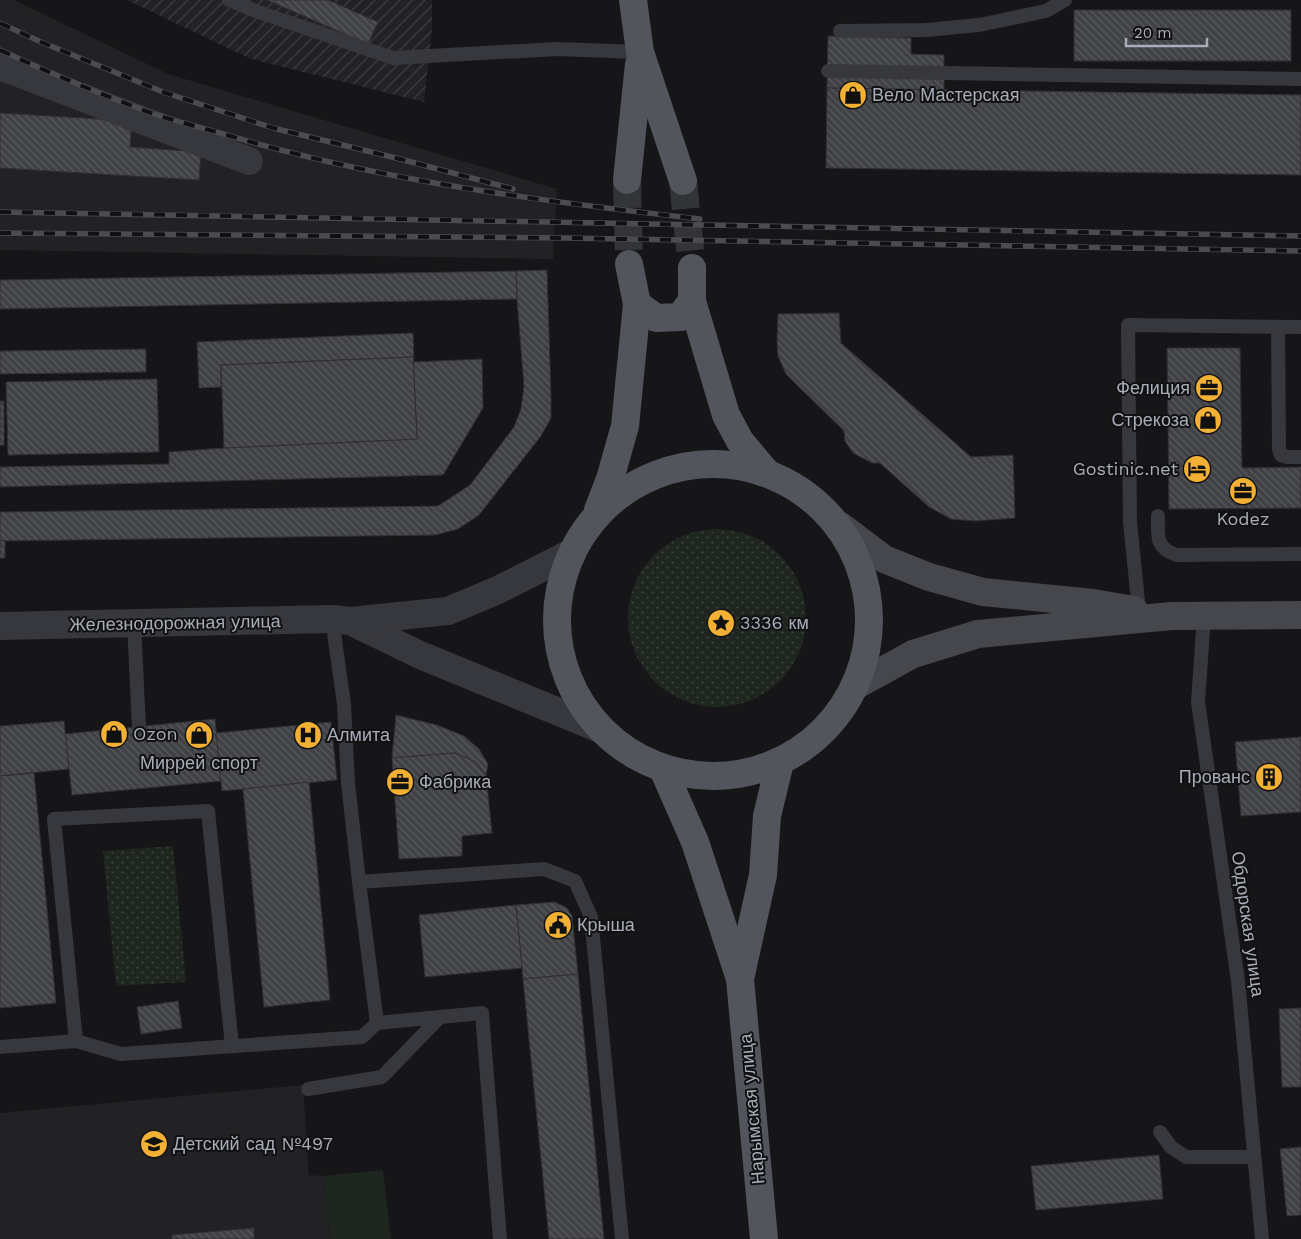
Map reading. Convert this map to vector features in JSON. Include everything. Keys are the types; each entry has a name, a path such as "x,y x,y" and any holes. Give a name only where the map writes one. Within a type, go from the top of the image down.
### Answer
{"main road":[{"path":"633,0 640,52 683,181"},
{"path":"628,180 640,52"},
{"path":"628,264 637,304 625,426 610,479 596,514 569,554 557,593 556,634 569,684 598,728 628,752 663,769 693,776 723,776 752,772 780,762 823,732 841,710 855,686 867,651 870,613 861,567 838,526"},
{"path":"692,268 692,301 726,415 740,441 766,472"},
{"path":"637,304 656,318 680,318 692,301"},
{"path":"596,514 626,488 655,473 687,465 728,463 766,472 806,493 838,526 884,559 929,577 983,592 1093,603 1172,616"},
{"path":"855,686 913,654 978,634 1172,616 1301,615"},
{"path":"740,979 762,875 767,816 780,762"},
{"path":"663,769 695,842 740,979"},
{"name":"Нарымская улица","path":"740,979 764,1239"}],"street":[{"path":"0,66 249,161"},
{"name":"Железнодорожная улица","path":"0,626 341,620 448,611 498,590 569,554"},
{"path":"341,620 420,655 598,728"}],"lane":[{"path":"229,0 256,12 393,58 557,49 640,52"},
{"path":"840,32 926,30 979,25 1046,11 1065,0"},
{"path":"828,71 1301,79"},
{"path":"1139,611 1130,522 1128,325 1301,327"},
{"path":"1278,327 1279,449 1281,454 1288,457 1301,457"},
{"path":"1158,516 1158,540 1168,552 1176,555 1301,554"},
{"name":"Обдорская улица","path":"1204,616 1198,702 1238,981 1262,1239"},
{"path":"341,620 348,783 377,1023"},
{"path":"134,624 139,726"},
{"path":"76,1041 54,819 208,811 232,1046"},
{"path":"359,882 544,869 575,881 591,917 622,1239"},
{"path":"0,1047 76,1041 121,1054 362,1037 377,1023 482,1013 500,1239"},
{"path":"308,1089 382,1077 440,1017"},
{"path":"1160,1132 1171,1147 1186,1158 1254,1157"}],"shaded area":[{"path":"0,0 14,0 168,74 557,189 553,259 0,250"},
{"path":"127,0 432,0 432,29 424,102 251,59"},
{"path":"708,529 726,529 743,532 759,539 774,549 786,561 796,576 803,592 806,618 805,635 800,652 786,675 774,687 759,697 743,704 726,707 708,707 691,704 675,697 660,687 648,675 638,660 631,644 628,627 628,609 631,592 638,576 648,561 660,549 675,539 691,532"},
{"path":"173,846 186,982 116,986 103,851"},
{"name":"Детский сад №497","path":"303,1085 309,1175 323,1176 330,1239 0,1239 0,1113"},
{"path":"383,1170 391,1239 330,1239 323,1176"}],"building":[{"path":"267,0 328,0 378,22 368,44"},
{"path":"1074,10 1291,10 1291,61 1074,61"},
{"path":"828,36 911,38 911,54 944,55 944,90 827,88"},
{"path":"827,88 1301,95 1301,175 826,168"},
{"path":"0,113 132,121 130,147 201,152 199,180 0,168"},
{"path":"547,270 551,418 541,436 479,515 458,529 435,535 0,541 0,512 438,506 470,485 514,427 521,409 524,386 516,271"},
{"path":"516,271 517,299 0,309 0,280"},
{"path":"839,313 841,343 971,457 1013,455 1015,518 975,521 951,519 929,507 880,463 872,463 853,453 845,441 844,431 786,374 778,356 778,314"},
{"path":"413,333 414,362 482,359 483,408 443,475 0,487 0,467 169,464 169,452 417,439 413,357 221,365 221,387 199,388 197,342"},
{"path":"1167,348 1240,348 1242,468 1301,467 1301,508 1169,509"},
{"path":"146,349 146,372 0,374 0,351"},
{"path":"413,357 417,439 224,448 221,365"},
{"path":"157,379 159,452 8,455 6,382"},
{"path":"0,401 4,401 4,445 0,445"},
{"path":"0,541 5,541 5,558 0,558"},
{"path":"396,715 437,725 464,736 479,749 488,764 486,775 476,762 455,753 392,758"},
{"path":"215,719 221,781 72,795 65,734"},
{"path":"64,721 69,769 0,776 0,726"},
{"path":"331,722 337,780 222,791 216,733"},
{"name":"Прованс","path":"1301,737 1301,812 1241,816 1235,742"},
{"path":"455,753 476,762 486,775 492,833 462,836 462,856 399,859 392,758"},
{"path":"34,773 56,1003 0,1008 0,776"},
{"path":"309,782 330,1000 264,1007 243,789"},
{"path":"555,902 567,908 572,916 578,974 523,979 516,905"},
{"path":"516,905 522,968 425,977 419,915"},
{"path":"578,974 604,1239 549,1239 523,979"},
{"path":"178,1001 182,1028 141,1034 137,1007"},
{"path":"1301,1008 1301,1087 1282,1087 1279,1009"},
{"path":"1301,1147 1301,1215 1287,1216 1280,1149"},
{"path":"1159,1155 1163,1199 1036,1210 1031,1166"},
{"path":"254,1228 254,1239 172,1239 172,1235"}],"tunnel":[{"path":"627,180 629,264"},
{"path":"683,181 692,268"}],"railway":[{"path":"0,23 41,42 163,92 273,128 513,189"},
{"path":"0,50 76,84 154,114 285,151 343,165 461,188 580,205 700,219"},
{"path":"0,212 1301,236"},
{"path":"0,233 566,238 1301,251"}],"place":[{"name":"Вело Мастерская","path":"853,95"},
{"name":"Фелиция","path":"1209,388"},
{"name":"Стрекоза","path":"1208,420"},
{"name":"Gostinic.net","path":"1197,469"},
{"name":"Kodez","path":"1243,491"},
{"name":"3336 км","path":"721,623"},
{"name":"Ozon","path":"114,734"},
{"name":"Миррей спорт","path":"199,735"},
{"name":"Алмита","path":"308,735"},
{"name":"Прованс","path":"1269,777"},
{"name":"Фабрика","path":"400,782"},
{"name":"Крыша","path":"558,925"},
{"name":"Детский сад №497","path":"154,1144"}]}
